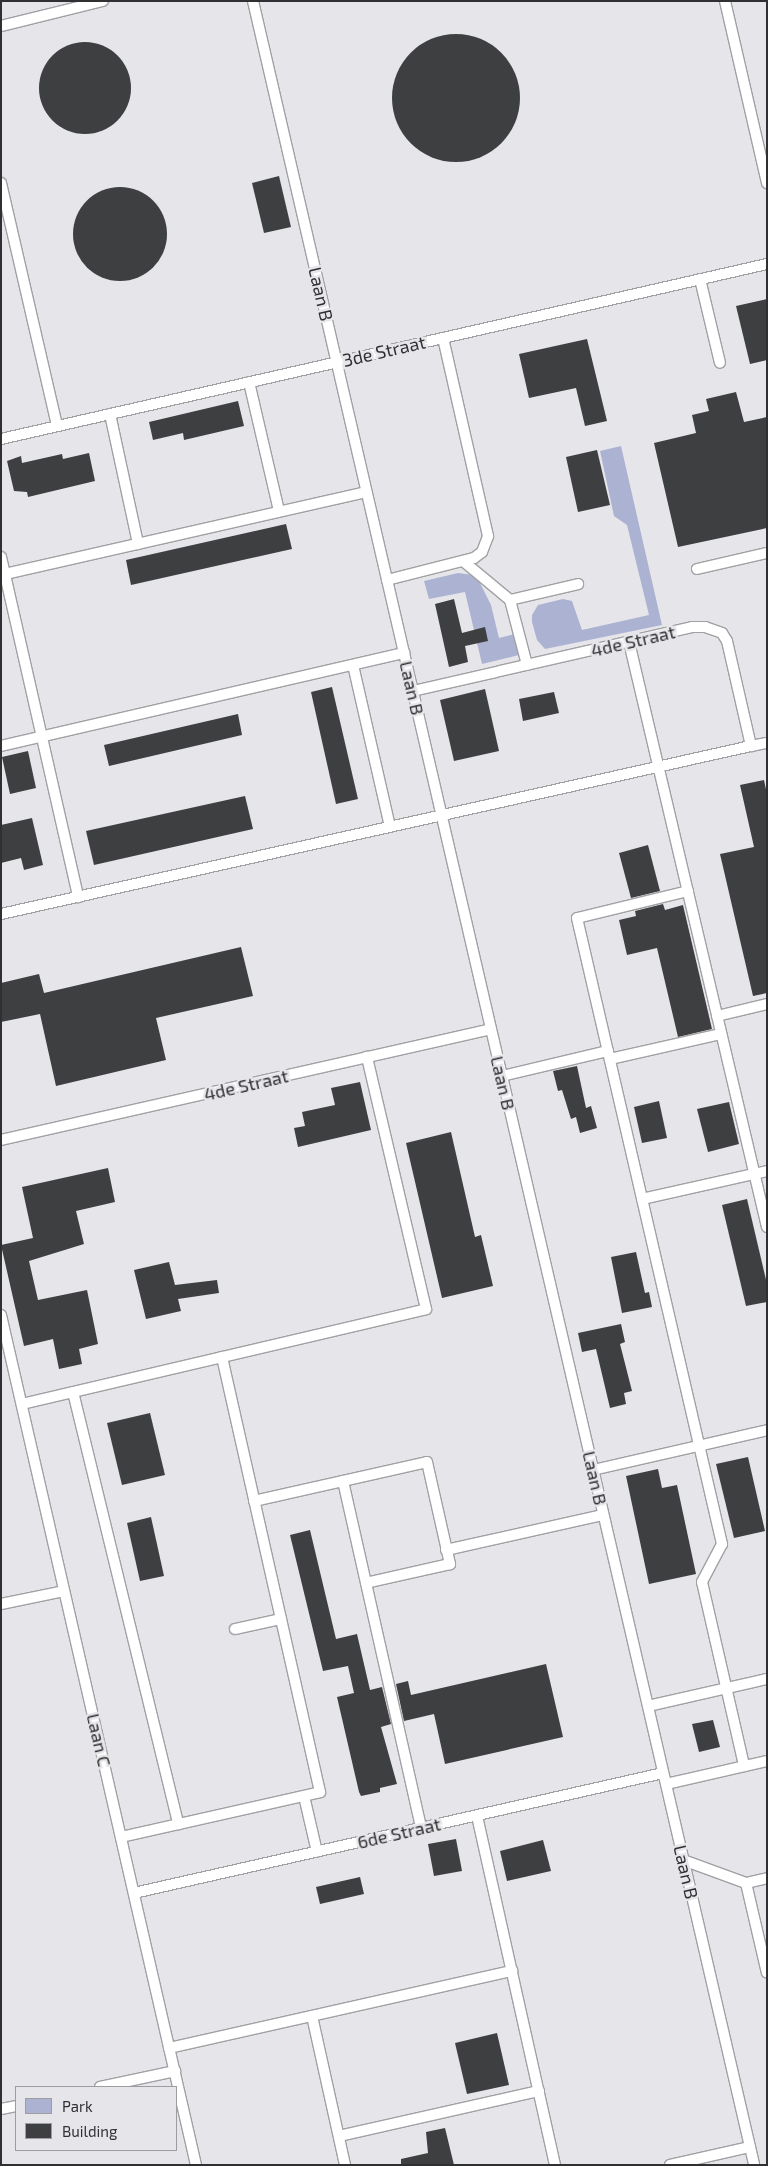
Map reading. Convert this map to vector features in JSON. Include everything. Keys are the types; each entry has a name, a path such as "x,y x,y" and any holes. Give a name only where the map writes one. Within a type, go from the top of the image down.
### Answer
{"lane":[{"path":"1,26 103,1"},
{"name":"Laan B","path":"253,1 754,2165"},
{"path":"725,1 767,183"},
{"path":"1,183 57,426"},
{"name":"3de Straat","path":"1,439 767,264"},
{"path":"700,279 720,363"},
{"path":"387,580 463,561 482,552 488,536 488,526 443,338"},
{"path":"249,382 280,511"},
{"path":"110,414 138,544"},
{"path":"5,574 366,492"},
{"path":"697,569 767,553"},
{"path":"1,557 78,897"},
{"path":"463,561 510,600 527,665"},
{"path":"510,600 578,584"},
{"name":"4de Straat","path":"413,691 692,627 722,633 728,641 751,746"},
{"path":"629,642 767,1227"},
{"path":"1,746 404,654"},
{"path":"353,665 390,827"},
{"path":"1,914 767,743"},
{"path":"688,891 577,918 722,1544 702,1582 744,1766"},
{"path":"717,1016 767,1004"},
{"name":"4de Straat","path":"1,1140 491,1029"},
{"path":"502,1076 721,1034"},
{"path":"22,1404 426,1309 367,1057"},
{"path":"642,1199 767,1171"},
{"name":"Laan C","path":"1,1315 196,2165"},
{"path":"121,1837 320,1792 222,1357"},
{"path":"73,1392 178,1824"},
{"path":"593,1470 767,1430"},
{"path":"254,1501 427,1462 450,1564 366,1583"},
{"path":"343,1481 421,1828"},
{"path":"446,1550 604,1515"},
{"path":"1,1604 64,1590"},
{"path":"235,1629 281,1619"},
{"path":"648,1706 767,1678"},
{"path":"666,1784 767,1761"},
{"name":"6de Straat","path":"134,1893 663,1773"},
{"path":"304,1796 317,1852"},
{"path":"477,1816 555,2165"},
{"path":"683,1860 746,1883 767,1878"},
{"path":"746,1883 767,1973"},
{"path":"169,2048 512,1972"},
{"path":"312,2016 345,2165"},
{"path":"105,2086 175,2071"},
{"path":"339,2136 539,2091"},
{"path":"1,2110 15,2106"},
{"path":"670,2165 750,2147"}],"green space":[{"path":"621,446 662,625 545,649 537,640 532,622 532,615 538,605 563,599 572,601 582,630 649,615 627,525 614,516 600,451"},
{"path":"458,573 473,575 478,579 491,605 499,638 515,634 519,655 482,664 465,592 429,599 424,581"}],"building":[{"path":"456,34 480,39 501,53 515,74 520,98 515,122 501,143 480,157 456,162 432,157 411,143 397,122 392,98 397,74 411,53 432,39"},
{"path":"85,42 103,46 118,55 127,70 131,88 127,106 118,121 103,130 85,134 67,130 52,121 43,106 39,88 43,70 52,55 67,46"},
{"path":"279,176 291,227 264,233 252,183"},
{"path":"120,187 138,190 153,201 164,216 167,234 164,252 153,267 138,278 120,281 102,278 87,267 76,252 73,234 76,216 87,201 102,190"},
{"path":"767,299 767,360 750,364 736,306"},
{"path":"587,339 607,421 585,426 576,388 529,398 519,354"},
{"path":"736,392 744,422 767,417 767,528 678,547 654,443 696,433 692,415 709,411 706,399"},
{"path":"238,401 244,426 184,440 183,433 153,440 149,422"},
{"path":"597,450 610,505 578,512 566,457"},
{"path":"89,453 95,481 28,497 27,492 14,491 7,461 21,456 22,463 62,454 63,459"},
{"path":"286,524 292,549 131,585 126,560"},
{"path":"454,599 462,633 485,627 488,641 465,646 468,662 449,667 435,604"},
{"path":"332,687 358,799 336,804 311,692"},
{"path":"485,689 499,751 454,761 440,700"},
{"path":"554,692 559,713 523,721 519,699"},
{"path":"238,714 242,735 109,766 104,745"},
{"path":"28,751 36,788 10,794 2,757"},
{"path":"764,780 767,794 767,993 753,996 720,854 754,847 740,785"},
{"path":"245,796 253,829 94,865 86,831"},
{"path":"32,818 43,865 24,870 21,858 1,863 1,825"},
{"path":"648,845 660,891 631,898 619,853"},
{"path":"663,904 665,910 683,905 712,1029 678,1037 657,948 627,955 619,920 636,916 635,911"},
{"path":"241,947 253,996 156,1018 166,1060 56,1086 40,1014 1,1022 1,983 39,974 44,993"},
{"path":"577,1066 586,1108 591,1106 597,1128 580,1133 576,1117 571,1119 562,1090 558,1091 553,1071"},
{"path":"360,1082 371,1130 298,1147 294,1128 305,1126 302,1112 335,1105 331,1088"},
{"path":"659,1101 667,1138 642,1143 634,1107"},
{"path":"729,1102 739,1144 708,1152 697,1109"},
{"path":"451,1132 475,1237 481,1235 493,1286 442,1298 406,1143"},
{"path":"108,1168 115,1202 76,1211 84,1244 29,1261 38,1300 87,1290 98,1344 79,1349 82,1364 59,1369 53,1339 24,1346 1,1245 33,1238 22,1187"},
{"path":"747,1199 767,1284 767,1302 746,1306 722,1205"},
{"path":"636,1252 645,1293 649,1292 652,1307 622,1313 611,1257"},
{"path":"169,1262 175,1285 217,1280 219,1293 178,1299 181,1311 146,1319 134,1270"},
{"path":"621,1324 625,1342 620,1344 632,1391 624,1393 626,1404 610,1408 596,1349 582,1352 578,1333"},
{"path":"150,1413 165,1475 122,1485 107,1423"},
{"path":"748,1457 765,1531 734,1538 716,1464"},
{"path":"658,1469 662,1488 677,1485 696,1574 649,1584 626,1476"},
{"path":"151,1517 164,1576 140,1581 127,1523"},
{"path":"310,1530 336,1639 357,1634 370,1690 382,1687 391,1724 381,1727 397,1784 380,1788 380,1792 361,1796 359,1792 337,1697 354,1693 348,1666 323,1671 290,1535"},
{"path":"546,1664 563,1737 445,1764 434,1714 404,1721 396,1684 408,1681 411,1695"},
{"path":"713,1720 720,1747 699,1752 692,1724"},
{"path":"456,1839 462,1871 434,1876 428,1844"},
{"path":"543,1840 551,1871 507,1881 500,1851"},
{"path":"360,1877 364,1894 320,1904 316,1887"},
{"path":"497,2033 509,2085 467,2094 455,2043"},
{"path":"445,2128 454,2165 401,2165 401,2159 428,2153 426,2132"}]}
